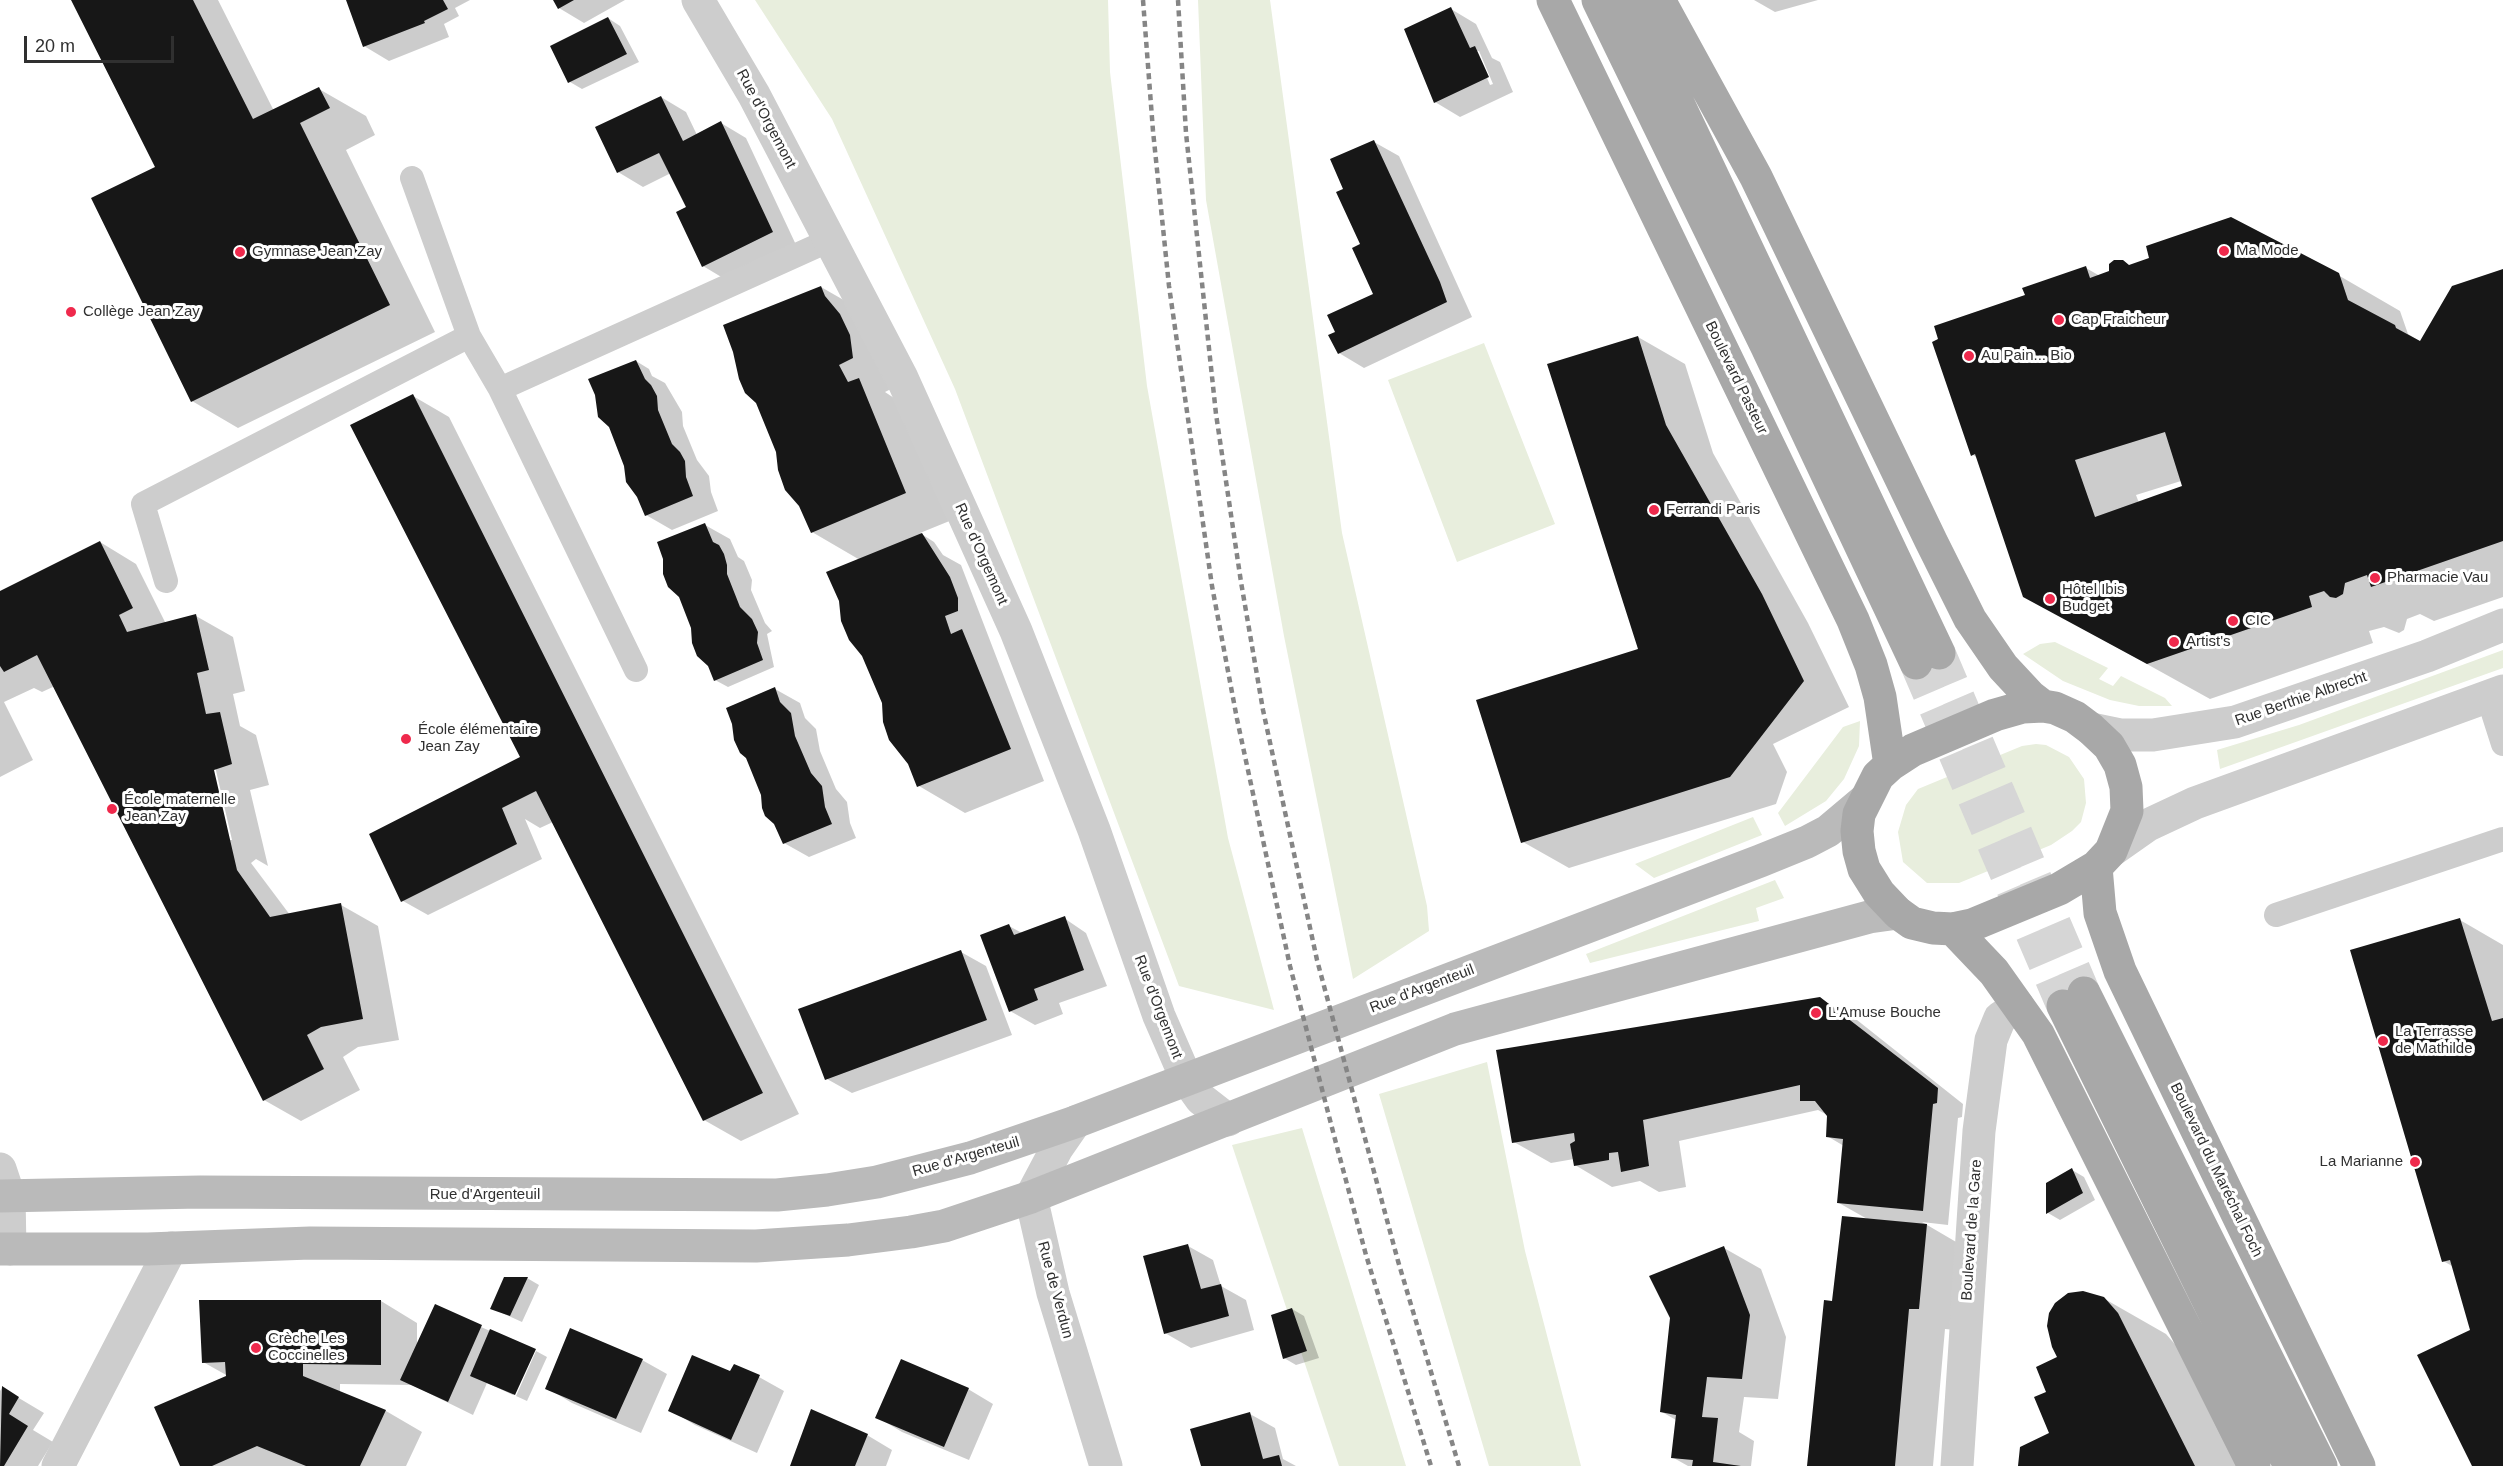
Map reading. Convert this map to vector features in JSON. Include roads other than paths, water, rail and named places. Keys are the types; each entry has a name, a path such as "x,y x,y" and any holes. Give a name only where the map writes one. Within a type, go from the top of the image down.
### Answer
{"main road":[{"name":"Boulevard Pasteur","path":"1553,0 1853,620 1871,665 1880,698 1890,765"},
{"path":"1598,0 1767,346 1928,658 1629,0"},
{"path":"1659,0 1756,177 1970,619 2002,667 2043,706"},
{"path":"2043,706 2055,708 2075,717 2091,729 2109,746 2120,765 2126,787 2127,811 2103,859 2059,889 1994,917 1953,929 1933,928 1911,923 1879,893 1864,869 1857,831 1859,814 1878,776 1913,750 1995,715 2023,707 2043,706"},
{"name":"Rue d'Argenteuil","path":"3,1187 200,1192 777,1195 837,1188 970,1158 1075,1122 1807,842 1837,824 1866,799"},
{"name":"Boulevard du Maréchal Foch","path":"2103,859 2100,913 2120,971 2359,1466"},
{"path":"5,1249 171,1248 310,1243 756,1246 848,1240 944,1226 1031,1197 1455,1029 1869,917 1898,913"},
{"path":"1953,929 1977,952 2038,1034 2254,1466"},
{"path":"2290,1466 2073,999 2321,1466"}],"street":[{"name":"Rue d'Orgemont","path":"698,0 754,95 902,378 1016,631 1094,830 1159,1016 1186,1078 1202,1099 1228,1120"},
{"name":"Rue Berthie Albrecht","path":"2091,729 2120,735 2153,735 2235,722 2427,656 2503,625"},
{"path":"2103,859 2148,825 2196,803 2495,694"},
{"name":"Boulevard de la Gare","path":"1957,1466 1979,1131 1991,1040 2000,1018 2018,1006"},
{"path":"1031,1197 1056,1148 1075,1122"},
{"path":"3,1187 5,1249"},
{"name":"Rue de Verdun","path":"1031,1197 1053,1293 1106,1466"},
{"path":"58,1466 171,1248"}],"lane":[{"path":"412,178 469,336 500,389 636,670"},
{"path":"500,389 830,240"},
{"path":"166,581 143,504 469,336"},
{"path":"2495,694 2503,744"},
{"path":"2276,915 2503,839"}],"tunnel":[{"path":"1939,653 2084,993"},
{"path":"1916,663 2063,1006"}],"railway":[{"path":"1143,0 1153,131 1169,286 1212,586 1237,719 1290,966 1337,1147 1366,1255 1431,1466"},
{"path":"1178,0 1186,133 1216,414 1263,710 1317,960 1398,1261 1459,1466"}],"place":[{"name":"Ma Mode","path":"2224,251"},
{"name":"Gymnase Jean Zay","path":"240,252"},
{"name":"Collège Jean Zay","path":"71,312"},
{"name":"Cap Fraicheur","path":"2059,320"},
{"name":"Au Pain... Bio","path":"1969,356"},
{"name":"Ferrandi Paris","path":"1654,510"},
{"name":"Pharmacie Vau","path":"2375,578"},
{"name":"Hôtel Ibis Budget","path":"2050,599"},
{"name":"CIC","path":"2233,621"},
{"name":"Artist's","path":"2174,642"},
{"name":"École élémentaire Jean Zay","path":"406,739"},
{"name":"École maternelle Jean Zay","path":"112,809"},
{"name":"L'Amuse Bouche","path":"1816,1013"},
{"name":"La Terrasse de Mathilde","path":"2383,1041"},
{"name":"La Marianne","path":"2415,1162"},
{"name":"Crèche Les Coccinelles","path":"256,1348"}]}
